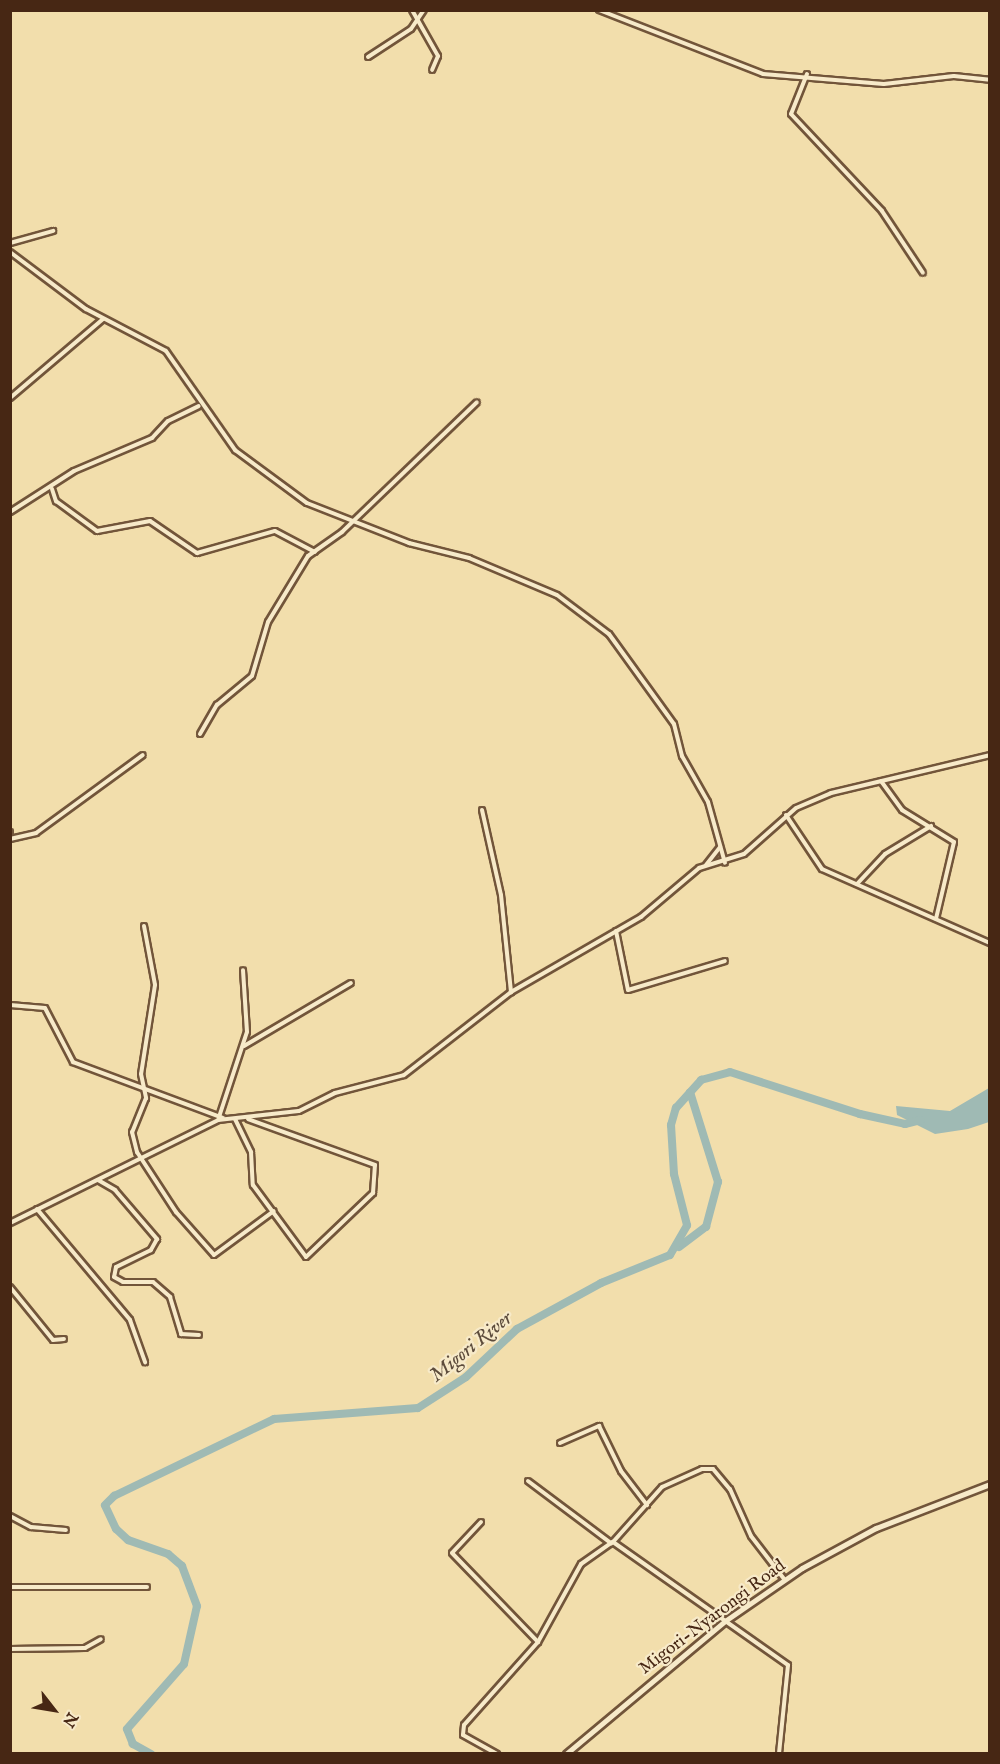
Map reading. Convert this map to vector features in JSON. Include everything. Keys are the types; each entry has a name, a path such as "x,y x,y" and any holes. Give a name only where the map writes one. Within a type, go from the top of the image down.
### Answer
{"street":[{"path":"412,10 438,56 432,70"},
{"path":"368,57 417,22 424,10"},
{"path":"599,10 758,72 807,74 884,84 954,76 990,80"},
{"path":"807,74 791,114 882,212 923,273"},
{"path":"10,243 53,231"},
{"path":"10,252 103,319 166,351 199,406 253,466 307,503 353,522 469,558 557,595 609,634 674,724 682,756 708,802 725,862"},
{"path":"10,398 103,319"},
{"path":"200,734 217,705 252,676 267,622 305,559 353,522 477,402"},
{"path":"10,512 52,489 74,471 152,438 168,421 199,406"},
{"path":"52,489 56,501 97,531 150,521 197,553 275,531 316,552"},
{"path":"10,832 10,838 36,833 143,754"},
{"path":"706,865 725,862 744,854 786,815 831,793 990,755"},
{"path":"881,781 902,810 931,826 954,844 936,919"},
{"path":"482,810 501,895 511,992"},
{"path":"786,815 822,868 990,943"},
{"path":"857,884 885,854 931,826"},
{"path":"10,1005 42,1005 72,1061 145,1090 226,1119 248,1119 299,1111 335,1093 404,1075 511,992 616,931 706,865 720,846"},
{"path":"144,926 155,985 141,1074 145,1090 132,1132 140,1158 176,1212 215,1256 274,1211"},
{"path":"616,931 628,990 725,962"},
{"path":"219,1117 243,1047 248,1018 243,970"},
{"path":"243,1047 351,983"},
{"path":"10,1223 140,1158 226,1119"},
{"path":"235,1119 251,1152 252,1183 306,1257 373,1193 375,1167 248,1119"},
{"path":"97,1180 116,1190 157,1239 154,1248 116,1267 114,1277 123,1282 153,1282 170,1297 181,1334 199,1335"},
{"path":"37,1209 130,1320 145,1362"},
{"path":"10,1287 52,1340 64,1339"},
{"path":"560,1443 600,1426 621,1471 647,1505"},
{"path":"497,1754 463,1736 464,1725 538,1642 578,1567 612,1543 662,1487 710,1468 736,1497 751,1536 784,1579"},
{"path":"528,1481 790,1668 779,1754"},
{"name":"Migori-Nyarongi Road","path":"566,1754 725,1621 784,1579 876,1528 990,1484"},
{"path":"10,1516 31,1527 66,1530"},
{"path":"481,1521 452,1553 538,1642"},
{"path":"10,1587 147,1587"},
{"path":"10,1649 85,1648 101,1639"}],"water":[{"path":"989,1088 989,1122 968,1129 935,1134 897,1115 896,1106 950,1111"}],"waterway":[{"name":"Migori River","path":"151,1754 133,1744 127,1729 184,1664 197,1606 182,1566 168,1554 128,1540 116,1529 105,1505 114,1496 274,1419 418,1408 466,1377 517,1329 601,1283 670,1255 687,1225 674,1174 671,1125 676,1108 701,1080 730,1072 860,1114 905,1124 921,1120"},
{"path":"679,1247 706,1227 718,1182 690,1092"}]}
